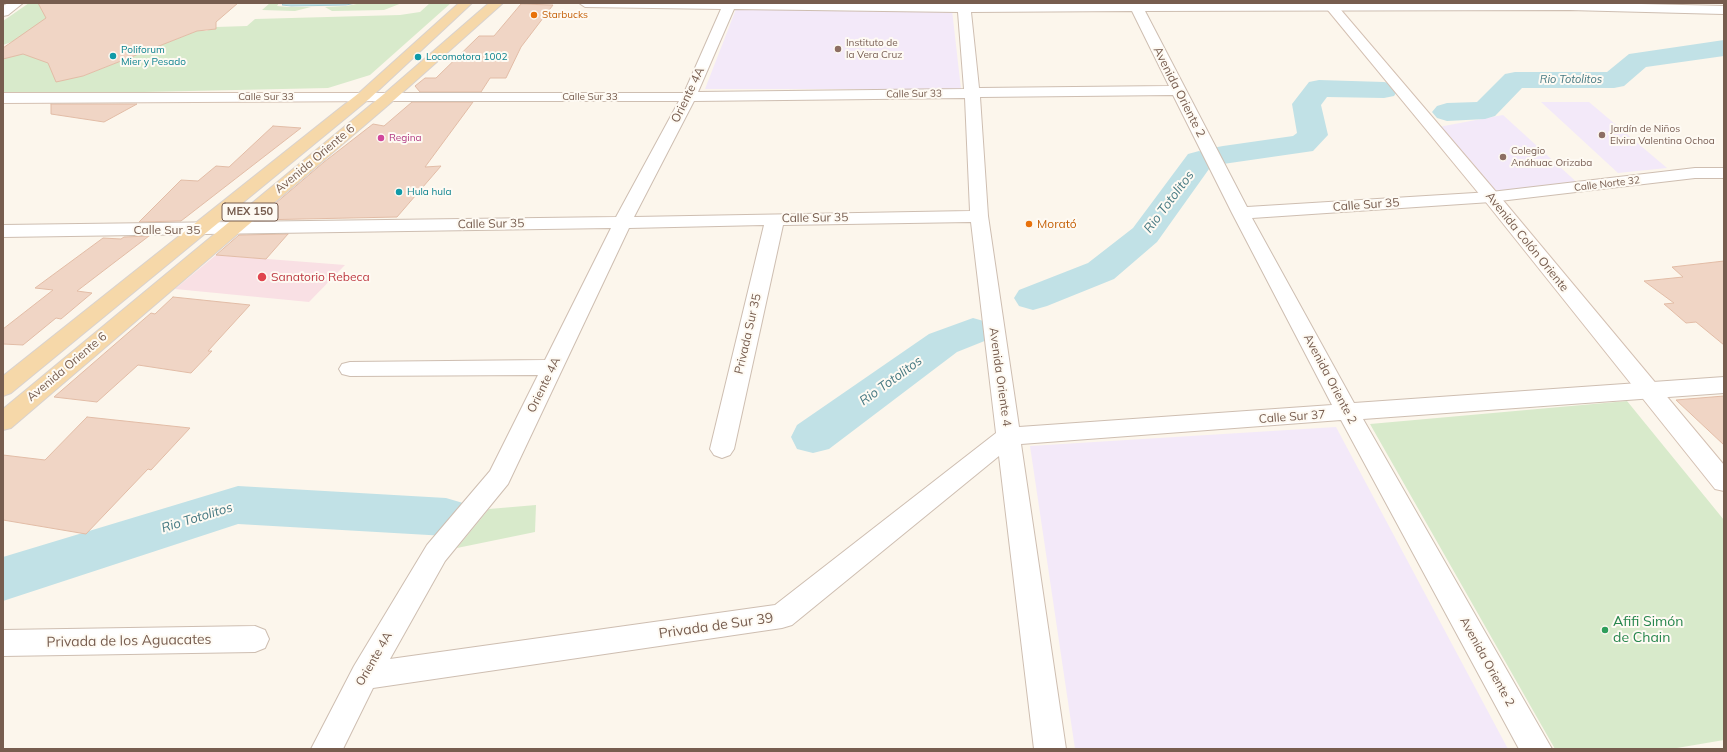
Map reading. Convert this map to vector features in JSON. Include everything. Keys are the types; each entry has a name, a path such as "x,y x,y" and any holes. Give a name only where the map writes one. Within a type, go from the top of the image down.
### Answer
{"main road":[{"path":"465,4 478,8 495,5"},
{"name":"Avenida Oriente 6","path":"3,388 364,96 465,4"},
{"name":"Avenida Oriente 6","path":"3,422 229,229 389,97 495,5"}],"street":[{"path":"3,12 17,3"},
{"path":"585,3 964,6 1567,4 1720,8"},
{"name":"Oriente 4A","path":"327,749 364,676 436,553 499,478 623,221 689,97 729,5"},
{"name":"Avenida Oriente 2","path":"1135,5 1241,213 1348,413 1536,749"},
{"name":"Avenida Colón Oriente","path":"1330,5 1491,197 1648,391 1724,482"},
{"name":"Avenida Oriente 4","path":"964,6 972,93 979,216 1050,749"},
{"name":"Calle Sur 33","path":"3,98 364,96 689,97 1178,90"},
{"name":"Calle Norte 32","path":"1491,197 1695,173 1724,173"},
{"name":"Calle Sur 35","path":"1241,213 1491,197"},
{"name":"Calle Sur 35","path":"3,231 198,230 623,221 979,216"},
{"name":"Privada Sur 35","path":"722,449 775,219"},
{"path":"350,369 553,367"},
{"name":"Calle Sur 37","path":"1008,436 1348,413 1724,385"},
{"name":"Privada de Sur 39","path":"364,676 782,616 1008,436"},
{"name":"Privada de los Aguacates","path":"3,643 255,640"}],"shaded area":[{"name":"Instituto de la Vera Cruz","path":"736,9 952,10 961,89 705,89"},
{"name":"Jardín de Niños Elvira Valentina Ochoa","path":"1541,102 1589,102 1667,168 1618,173"},
{"name":"Colegio Anáhuac Orizaba","path":"1503,115 1582,187 1491,197 1433,128"},
{"name":"Sanatorio Rebeca","path":"216,255 345,265 309,302 175,289"},
{"path":"1336,427 1508,749 1075,749 1030,446"}],"green space":[{"path":"29,3 48,3 41,8 44,12 92,14 3,45 3,21"},
{"path":"270,3 279,3 277,6 311,7 295,11 262,10"},
{"path":"362,3 402,3 384,10 332,11 325,7 346,6"},
{"path":"430,3 451,3 370,75 328,88 144,92 3,92 3,58 122,16 54,72 54,77 83,76 199,30 206,31 216,27 247,26 255,19 400,15 420,12"},
{"name":"Afifi Simón de Chain","path":"1627,401 1724,520 1724,740 1671,749 1555,749 1370,424"},
{"path":"536,505 535,532 457,548 489,509"}],"water":[{"path":"284,3 356,3 346,5 291,6 282,5"}],"building":[{"path":"38,3 238,3 216,22 216,29 197,31 83,76 56,82 48,63 23,54 3,59 3,48 46,18"},
{"path":"521,4 553,5 521,47 506,78 490,78 481,92 420,92 415,86 425,78 436,78 479,36 494,36"},
{"path":"412,102 473,102 425,167 441,166 397,217 256,220 324,162 373,124 384,126"},
{"path":"51,104 137,104 104,122 51,114"},
{"path":"273,126 301,128 181,221 139,222 181,180 198,181 216,166 229,167"},
{"path":"288,234 266,259 216,255 239,235"},
{"path":"149,236 77,291 92,293 61,319 56,318 23,345 3,344 3,329 53,290 35,288 103,238 121,239 124,237"},
{"path":"1724,261 1724,345 1696,322 1686,323 1664,304 1674,303 1644,281 1683,277 1672,267"},
{"path":"173,297 250,305 208,351 212,351 191,373 138,365 97,402 54,397 151,313 155,314"},
{"path":"1724,396 1724,445 1676,400"},
{"path":"87,417 190,428 151,470 148,469 86,534 3,520 3,455 45,460"}],"waterway":[{"name":"Rio Totolitos","path":"1447,112 1485,110 1515,80 1614,80 1638,60 1724,48"},
{"name":"Rio Totolitos","path":"1223,155 1302,144 1313,135 1306,104 1319,88 1384,90"},
{"name":"Rio Totolitos","path":"1033,298 1101,271 1145,235 1199,161"},
{"name":"Rio Totolitos","path":"813,437 943,343 973,331"},
{"name":"Rio Totolitos","path":"3,579 238,505 446,517"}],"place":[{"name":"Starbucks","path":"534,15"},
{"name":"Instituto de la Vera Cruz","path":"838,49"},
{"name":"Poliforum Mier y Pesado","path":"113,56"},
{"name":"Locomotora 1002","path":"418,57"},
{"name":"Jardín de Niños Elvira Valentina Ochoa","path":"1602,135"},
{"name":"Regina","path":"381,138"},
{"name":"Colegio Anáhuac Orizaba","path":"1503,157"},
{"name":"Hula hula","path":"399,192"},
{"name":"Morató","path":"1029,224"},
{"name":"Sanatorio Rebeca","path":"262,277"},
{"name":"Afifi Simón de Chain","path":"1605,630"}]}
